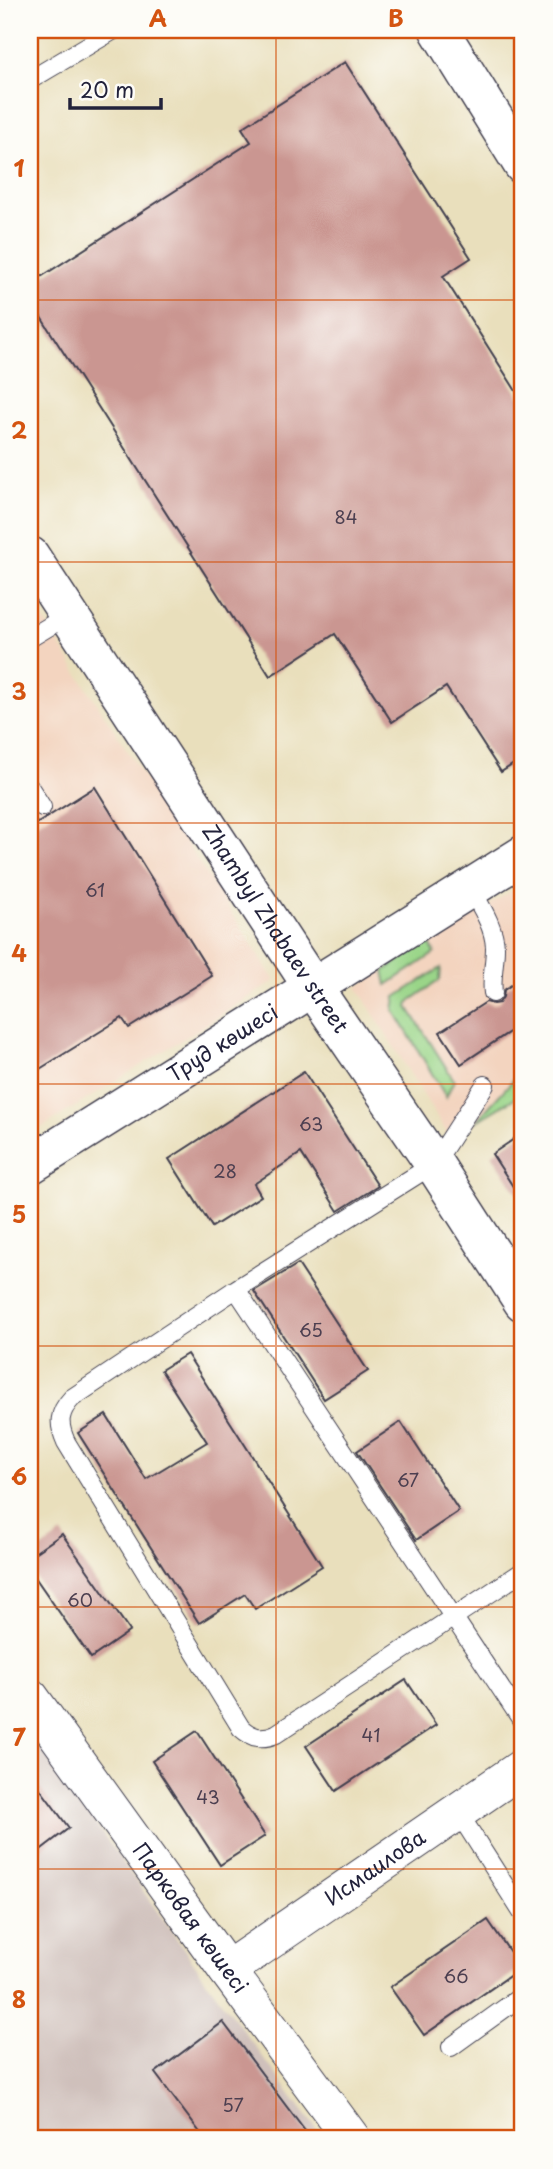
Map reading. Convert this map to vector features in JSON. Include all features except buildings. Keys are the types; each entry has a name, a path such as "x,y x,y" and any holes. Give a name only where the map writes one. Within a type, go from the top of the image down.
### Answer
{"main road":[{"path":"439,30 523,164"},
{"name":"Zhambyl Zhabaev street","path":"30,555 312,986 434,1164 523,1303"},
{"name":"Труд көшесі","path":"30,1166 523,855"}],"street":[{"name":"Парковая көшесі","path":"30,1697 352,2139"},
{"name":"Исмаилова","path":"227,1970 523,1767"}],"lane":[{"path":"30,80 114,30"},
{"path":"30,638 68,615"},
{"path":"30,788 42,807"},
{"path":"471,889 493,934 493,993"},
{"path":"485,1085 434,1164 236,1289 72,1398 63,1408 59,1420 66,1442 240,1728 257,1737 267,1738 276,1734 522,1572"},
{"path":"236,1289 523,1721"},
{"path":"458,1812 523,1914"},
{"path":"451,2046 523,1996"}],"shaded area":[{"path":"30,599 275,981 30,1135"},
{"path":"523,884 523,1093 450,1138 357,987"},
{"path":"30,1731 213,1990 324,2139 30,2139"}],"green space":[{"path":"428,941 435,953 387,985 384,971"},
{"path":"441,968 440,980 410,1001 408,1007 454,1080 446,1097 394,1010 396,997"},
{"path":"523,1069 523,1093 475,1122"}]}
